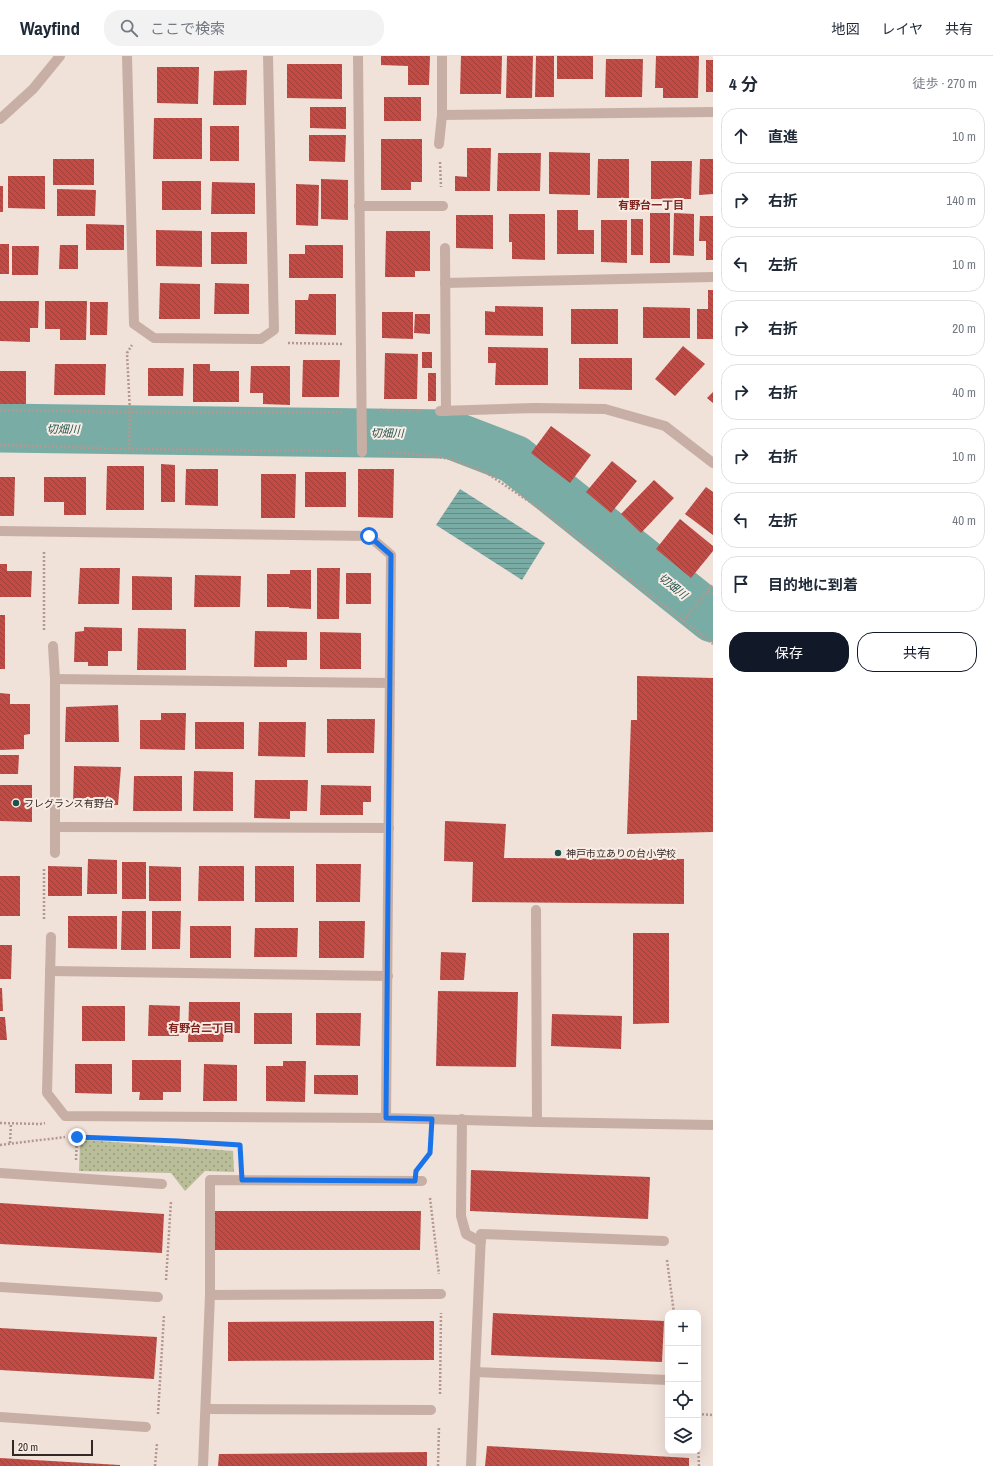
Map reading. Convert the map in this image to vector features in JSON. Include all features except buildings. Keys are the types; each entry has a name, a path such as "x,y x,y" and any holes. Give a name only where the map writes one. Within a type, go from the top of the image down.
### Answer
{"street":[{"path":"0,120 33,89 60,56"},
{"path":"127,56 134,324 154,338 261,339 274,330 268,56"},
{"path":"358,56 362,448"},
{"path":"439,144 442,115 442,56"},
{"path":"442,115 713,112"},
{"path":"359,206 443,206"},
{"path":"445,248 443,411 535,408 605,409 665,426 713,463"},
{"path":"445,284 713,277"},
{"path":"0,531 369,536 391,555 386,1118"},
{"path":"53,649 55,679 55,851"},
{"path":"55,679 390,683"},
{"path":"55,827 389,828"},
{"path":"536,910 537,1122"},
{"path":"51,939 47,1093 65,1116 462,1119 537,1122 713,1125"},
{"path":"50,970 388,976"},
{"path":"462,1119 461,1216 466,1234 481,1242"},
{"path":"0,1173 162,1184"},
{"path":"203,1466 210,1295 210,1180 418,1181"},
{"path":"471,1466 482,1234 664,1241"},
{"path":"0,1287 158,1296"},
{"path":"210,1295 441,1294"},
{"path":"475,1372 665,1380"},
{"path":"206,1409 431,1410"},
{"path":"0,1417 146,1426"}],"path":[{"path":"129,449 130,412 126,353 142,330"},
{"path":"269,334 278,343 361,344"},
{"path":"0,410 336,413 362,416 373,410 443,411"},
{"path":"0,445 129,449 362,448 451,460 485,472 539,508 713,644"},
{"path":"45,532 44,641 46,649 53,649"},
{"path":"683,621 713,584"},
{"path":"708,590 713,594"},
{"path":"51,939 43,937 44,849 55,851"},
{"path":"432,1119 430,1153 416,1171 418,1181 428,1186 441,1294 440,1394"},
{"path":"0,1123 40,1124"},
{"path":"10,1143 11,1123"},
{"path":"0,1145 64,1136 240,1145 242,1180"},
{"path":"162,1184 172,1186 166,1281"},
{"path":"664,1241 674,1310"},
{"path":"158,1420 164,1313"},
{"path":"701,1414 713,1415"},
{"path":"438,1466 440,1424"},
{"path":"155,1466 157,1443"},
{"path":"698,1454 699,1466"}],"green space":[{"path":"87,1140 233,1151 234,1172 205,1171 185,1191 171,1173 79,1171 80,1143"}],"water":[{"path":"460,489 545,543 522,580 436,525"}],"waterway":[{"name":"切畑川","path":"0,428 449,434 514,459 713,618"}],"place":[{"name":"フレグランス有野台","path":"16,803"},
{"name":"神戸市立ありの台小学校","path":"558,853"}],"district":[{"name":"有野台一丁目","path":"651,205"},
{"name":"有野台二丁目","path":"201,1028"}],"route":[{"path":"77,1137 240,1145 242,1180 415,1181 416,1171 430,1153 432,1119 386,1118 391,555 369,536"}]}
